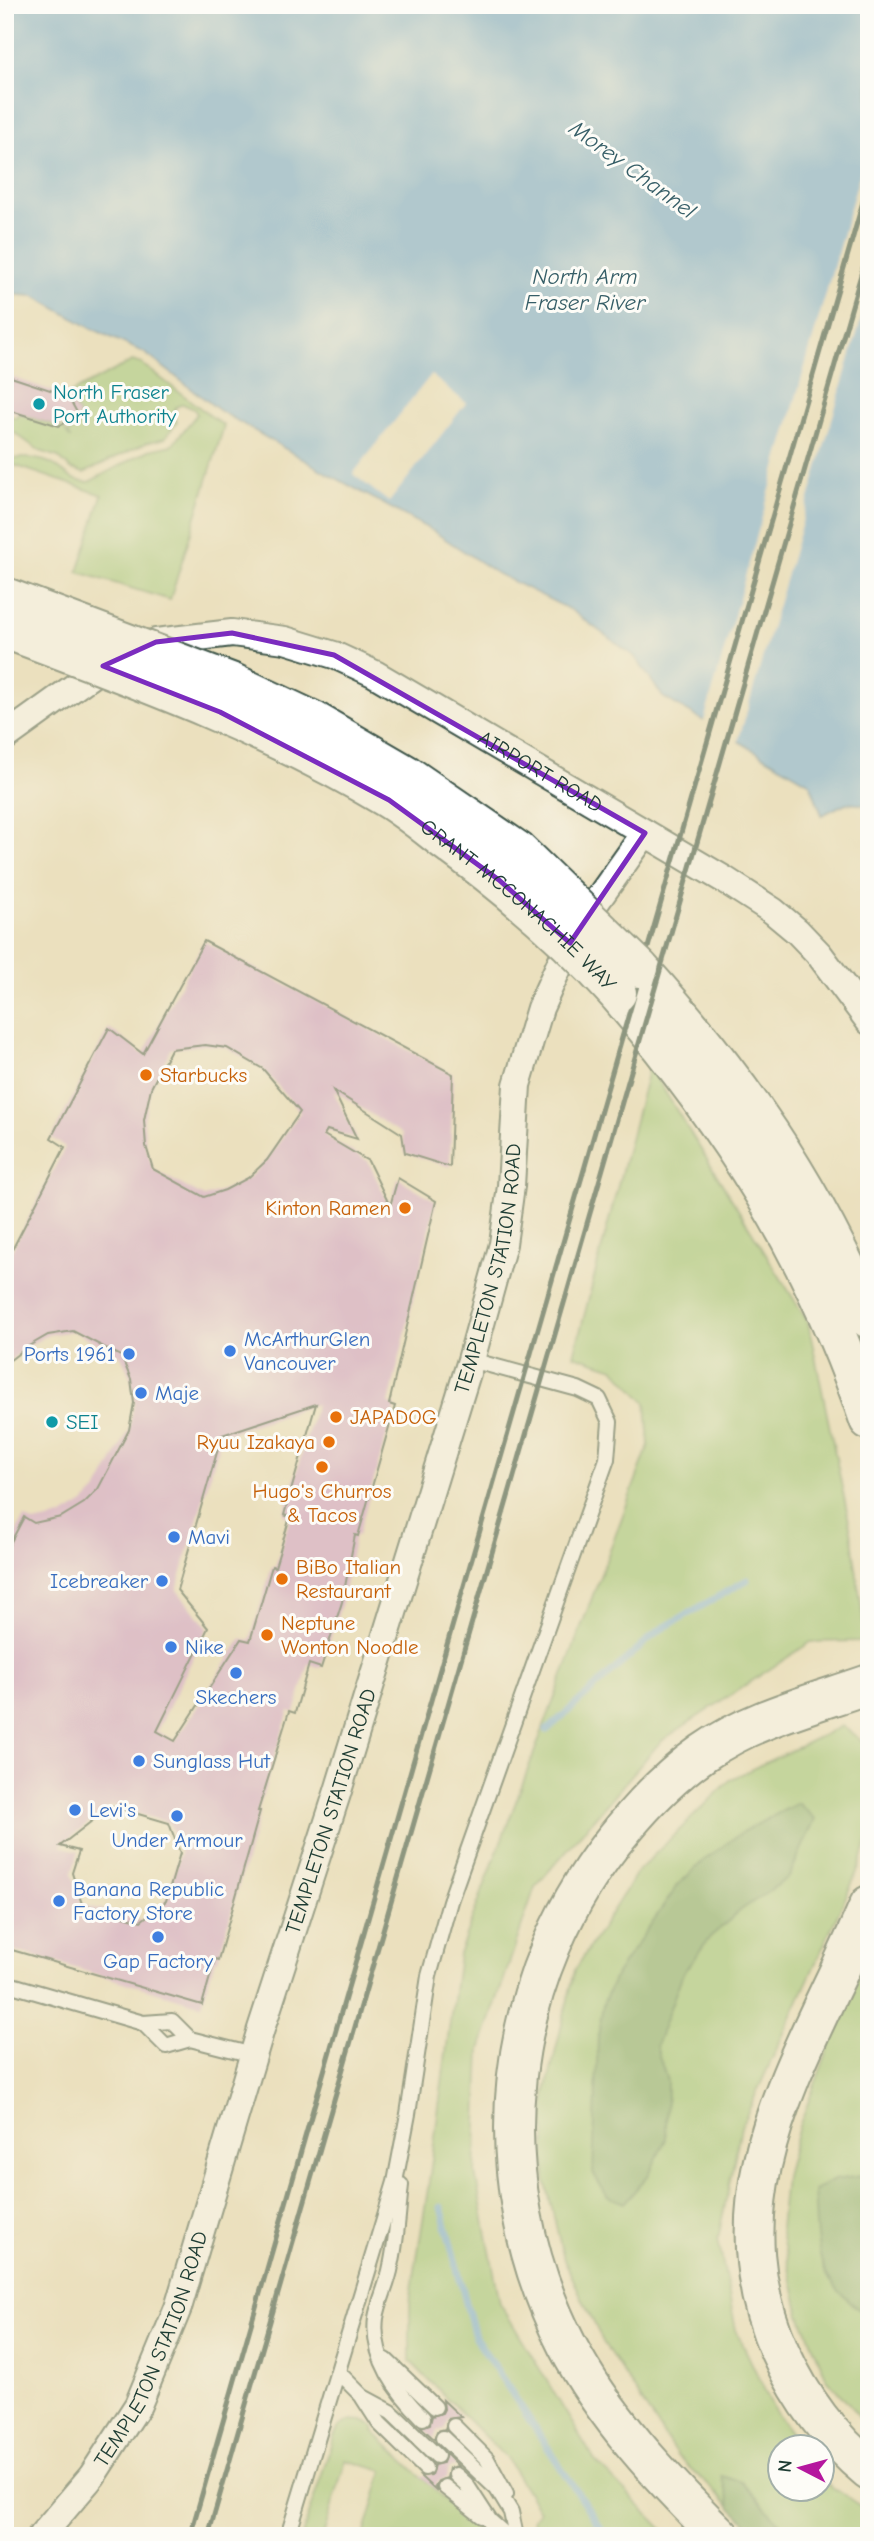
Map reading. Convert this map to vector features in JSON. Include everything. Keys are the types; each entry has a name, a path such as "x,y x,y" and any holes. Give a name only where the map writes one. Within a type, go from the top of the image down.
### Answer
{"main road":[{"name":"GRANT MCCONACHIE WAY","path":"5,597 233,683 314,721 396,768 518,850 628,980 719,1062 772,1134 818,1214 869,1319"},
{"name":"GRANT MCCONACHIE WAY","path":"5,629 220,712 296,748 389,800 499,880 564,937 628,980 691,1083 769,1199 826,1310 869,1420"},
{"path":"720,2536 667,2482 622,2429 582,2371 554,2316 531,2248 519,2193 513,2128 517,2064 529,2005 551,1945 595,1865 634,1816 671,1779 705,1752 789,1710 866,1685"},
{"path":"869,1905 778,2108 762,2162 754,2220 754,2252 759,2285 772,2333 788,2370 818,2418 836,2440 869,2470"}],"street":[{"name":"AIRPORT ROAD","path":"5,737 119,655 156,642 232,633 285,640 334,655 375,674 773,911 797,931 840,979 869,1021"},
{"name":"TEMPLETON STATION ROAD","path":"41,2536 92,2476 138,2405 178,2308 253,2055 471,1360 503,1244 511,1186 517,1085 540,1008 574,933 645,833"}],"lane":[{"path":"288,2536 395,2182 429,1976 450,1901 607,1460 610,1422 599,1399 578,1389 471,1360"},
{"path":"5,1983 143,2023 172,2021 190,2039"},
{"path":"143,2023 166,2046 190,2039 253,2055"},
{"path":"408,2114 395,2245 376,2319 379,2348 392,2382 423,2418"},
{"path":"379,2348 388,2362 435,2407"},
{"path":"338,2372 363,2397 379,2423 425,2468"},
{"path":"363,2397 391,2412 437,2456"},
{"path":"454,2426 487,2459 500,2479 516,2536"},
{"path":"443,2438 497,2489 511,2512"},
{"path":"456,2474 466,2484 490,2521"},
{"path":"445,2487 508,2536"}],"highlighted area":[{"path":"232,633 334,655 645,833 570,943 499,880 389,800 220,712 103,666 156,642"}],"green space":[{"path":"132,361 142,364 224,426 170,600 78,572 102,495 5,462 23,458 43,461 74,479 89,482 149,450 172,445 197,414 194,409 183,404 176,407 173,414 177,422 165,438 146,443 84,473 71,469 58,457 40,451 5,426 5,414 16,418 18,413 63,428 71,439 68,433 78,428 75,422 80,418 67,395"},
{"path":"649,1066 808,1322 851,1531 866,1641 811,1642 661,1741 535,1887 480,2050 475,2173 500,2303 595,2461 670,2536 538,2536 533,2519 539,2511 507,2459 410,2361 410,2302 459,1954 649,1445 646,1403 614,1368 574,1355"},
{"path":"842,1726 869,1746 869,1836 859,1868 741,2127 718,2239 736,2330 774,2410 790,2432 766,2432 766,2502 836,2502 836,2489 869,2512 869,2536 763,2536 678,2457 603,2342 564,2260 545,2179 545,2095 575,1970 638,1871 731,1779"},
{"path":"798,1803 815,1819 789,1877 741,1910 710,1937 683,1973 656,2046 667,2081 666,2139 648,2176 624,2203 607,2196 593,2173 598,2037 603,2004 616,1974 679,1884 704,1860 744,1831"},
{"path":"869,1954 869,2428 827,2379 800,2315 780,2229 785,2176 799,2126 838,2024"},
{"path":"869,2175 869,2317 843,2295 824,2269 817,2240 814,2191 834,2180"},
{"path":"351,2420 363,2421 374,2427 373,2431 482,2535 364,2536 383,2471 346,2460 323,2536 302,2536 334,2436 339,2427"},
{"path":"722,2476 742,2482 792,2536 760,2536 731,2508"}],"water":[{"name":"North Arm Fraser River","path":"5,5 869,5 869,805 846,803 822,815 810,783 663,697 635,657 571,610 498,574 433,531 219,410 145,353 91,328 34,296 5,294"}],"pier":[{"path":"869,142 869,292 737,745 703,725"},
{"path":"431,375 466,403 389,502 353,474"}],"building":[{"name":"North Fraser Port Authority","path":"5,375 59,393 64,389 79,416 59,426 5,409"},
{"name":"McArthurGlen Vancouver","path":"204,941 453,1074 450,1167 405,1153 402,1134 333,1090 357,1139 327,1130 324,1135 368,1161 390,1206 398,1178 436,1201 389,1404 395,1406 358,1536 355,1535 342,1602 321,1668 309,1664 295,1713 289,1711 258,1811 218,1960 215,1959 202,2005 5,1948 5,1553 24,1517 34,1523 61,1517 84,1503 98,1489 129,1430 134,1403 131,1379 121,1356 73,1331 48,1335 5,1364 5,1249 11,1252 65,1147 51,1138 109,1028 143,1054","holes":["205,1045 227,1048 263,1069 300,1112 267,1160 248,1178 204,1197 153,1169 146,1146 144,1120 151,1088 171,1049","316,1404 284,1515 290,1517 250,1641 241,1639 175,1741 157,1731 208,1628 177,1590 222,1435","111,1806 169,1823 180,1853 166,1901 141,1921 82,1904 72,1873 79,1851 60,1846"]},
{"path":"443,2400 461,2417 448,2419 445,2429 437,2431 434,2439 421,2427 430,2424 432,2416 442,2413"},
{"path":"446,2454 458,2466 449,2468 447,2478 438,2481 435,2486 437,2492 420,2476 431,2475 434,2465 443,2463"}],"waterway":[{"path":"547,1730 658,1631 747,1580"},
{"path":"441,2207 475,2337 606,2536"}],"railway":[{"path":"190,2536 869,181"},
{"path":"208,2536 869,247"}],"place":[{"name":"North Fraser Port Authority","path":"39,404"},
{"name":"Starbucks","path":"146,1075"},
{"name":"Kinton Ramen","path":"405,1208"},
{"name":"McArthurGlen Vancouver","path":"230,1351"},
{"name":"Ports 1961","path":"129,1354"},
{"name":"Maje","path":"141,1393"},
{"name":"JAPADOG","path":"336,1417"},
{"name":"SEI","path":"52,1422"},
{"name":"Ryuu Izakaya","path":"329,1442"},
{"name":"Hugo's Churros & Tacos","path":"322,1467"},
{"name":"Mavi","path":"174,1537"},
{"name":"BiBo Italian Restaurant","path":"282,1579"},
{"name":"Icebreaker","path":"162,1581"},
{"name":"Neptune Wonton Noodle","path":"267,1635"},
{"name":"Nike","path":"171,1647"},
{"name":"Skechers","path":"236,1673"},
{"name":"Sunglass Hut","path":"139,1761"},
{"name":"Levi's","path":"75,1810"},
{"name":"Under Armour","path":"177,1816"},
{"name":"Banana Republic Factory Store","path":"59,1901"},
{"name":"Gap Factory","path":"158,1937"}],"water label":[{"name":"Morey Channel","path":"633,169"}]}
